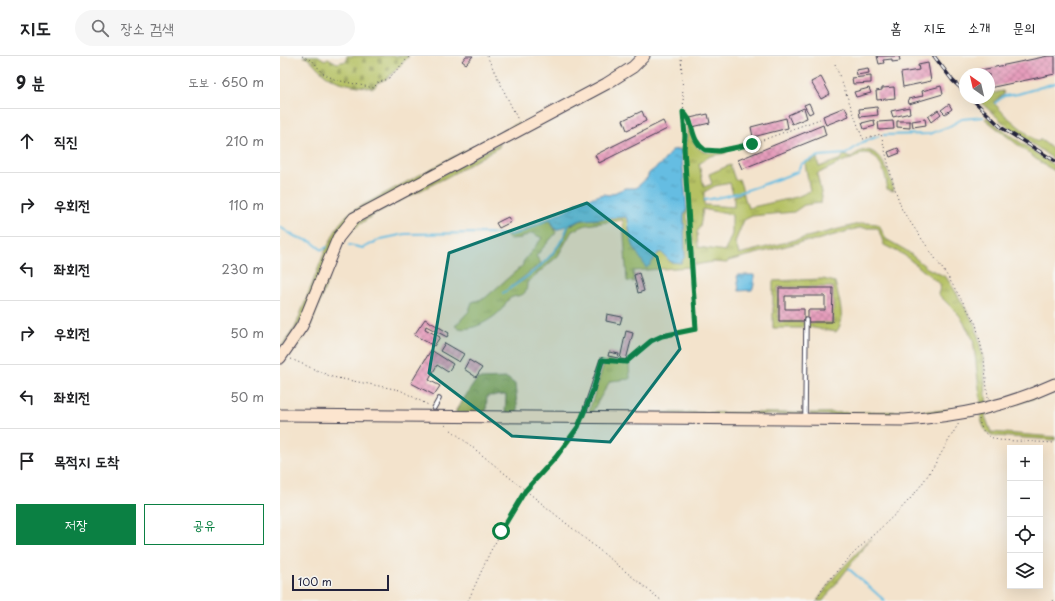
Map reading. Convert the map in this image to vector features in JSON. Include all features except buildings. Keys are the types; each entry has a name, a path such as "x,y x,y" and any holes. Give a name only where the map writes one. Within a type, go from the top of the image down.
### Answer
{"main road":[{"path":"281,356 302,326 336,242 354,218 360,213 615,79 633,67 644,56"},
{"path":"280,415 436,412 583,417 904,420 972,412 990,408 1055,384"}],"lane":[{"path":"805,419 806,320"},
{"path":"583,417 602,360"},
{"path":"436,412 439,399"}],"path":[{"path":"302,56 314,62 322,73 336,80 374,88 377,83 388,79 410,56"},
{"path":"487,56 522,128"},
{"path":"602,360 626,362 651,341 662,336 696,329 684,148 685,136 681,56"},
{"path":"835,64 863,139 881,134 893,183 902,210 948,277 976,324 984,359 990,408"},
{"path":"683,112 688,115 694,137 699,145 705,150 711,151 752,144 820,119"},
{"path":"281,356 332,377 400,390 436,412 439,420 662,601"},
{"path":"816,601 824,588 847,561 916,492 972,412 982,429 989,437 998,440 1055,444"},
{"path":"468,601 490,552 525,491 567,444 583,417"}],"highlighted area":[{"path":"587,203 657,257 680,349 610,442 512,436 429,373 449,253"}],"green space":[{"path":"303,56 318,56 325,60 328,58 337,63 346,61 347,56 409,56 388,78 377,83 374,88 346,84 333,79 327,76"},
{"path":"1003,91 1004,94 995,101 995,93"},
{"path":"983,104 995,104 1005,115 1037,142 1040,139 1055,151 1055,160 1008,127"},
{"path":"686,115 694,142 697,147 705,152 725,151 726,153 710,156 699,164 704,187 712,184 709,174 730,165 735,180 739,179 743,191 733,194 730,183 715,186 704,192 704,205 734,207 734,196 743,193 748,208 797,197 810,191 805,163 817,158 819,167 841,159 844,155 850,158 861,151 868,150 874,152 884,164 894,191 887,189 886,178 882,166 870,154 864,153 846,160 817,174 822,197 821,203 804,205 794,212 752,216 744,220 735,242 739,254 863,223 878,224 886,239 907,251 927,268 946,277 957,294 975,325 978,335 983,359 987,407 911,416 811,415 809,413 937,411 981,404 973,339 960,316 938,294 941,285 904,255 884,245 878,228 859,228 813,241 805,241 728,261 727,263 712,262 695,265 685,147 687,136","holes":["703,209 732,215 732,234 725,251 698,247 697,232 700,227"]},
{"path":"987,117 1001,129 1055,166 1055,171 1041,163 985,119"},
{"path":"518,123 520,127 348,218 304,317 280,351 280,348 295,328 323,256 338,226 347,215 361,206"},
{"path":"500,143 499,147 449,176 376,213 353,229 343,240 349,227"},
{"path":"687,209 690,267 633,271 634,282 627,281 623,220 586,225 572,231 558,256 527,283 527,288 523,294 509,299 498,313 480,325 466,329 455,326 469,311 472,302 485,298 523,265 523,262 542,238 532,233 521,238 509,239 507,236 523,232 550,219 556,233 536,256 541,263 503,293 522,281 542,265 559,247 569,226 582,220 626,217 628,219 633,244 642,257 655,255 661,252 671,262 685,256 684,215"},
{"path":"341,244 311,325 303,339 290,354 289,352"},
{"path":"823,279 835,282 840,301 841,322 836,332 808,327 808,323 833,323 833,287 778,287 778,322 804,322 803,328 773,328 773,281"},
{"path":"609,361 623,364 629,362 630,379 610,381 592,412 803,413 801,415 588,414 604,364"},
{"path":"507,378 515,384 518,413 505,413 506,395 487,396 486,413 456,413 456,410 477,379"},
{"path":"1055,388 1053,392 986,414 985,416 991,432 1055,437 1055,440 995,436 988,433 984,427 980,413"},
{"path":"871,538 823,601 817,601 835,576"}],"water":[{"path":"681,149 687,209 684,215 685,256 681,263 671,262 661,252 658,253 650,265 646,268 632,244 628,219 626,217 582,220 556,230 550,219 575,207 574,205 580,201 604,194 609,195 625,188 636,188 647,178 649,173 662,163 672,150"},
{"path":"737,275 754,275 754,285 752,290 739,291"}],"waterway":[{"path":"995,103 1004,96 1018,94 1055,83"},
{"path":"883,135 929,134 948,127 962,119 983,117"},
{"path":"705,200 740,192 774,181 797,172 801,164 819,156 846,154 863,142 879,136"},
{"path":"349,245 363,248 381,239 405,234 487,233 510,235 522,232 575,206"},
{"path":"503,293 542,265 557,247 568,226"},
{"path":"280,227 294,236 312,242 322,250 327,247"},
{"path":"849,569 885,601"}],"railway":[{"path":"934,56 959,86"},
{"path":"977,104 1002,128 1055,161"}],"route":[{"path":"501,531 525,491 567,444 578,427 593,390 602,360 606,359 626,362 651,341 672,333 696,329 683,112 688,115 694,137 701,148 705,150 719,151 752,144"}]}
